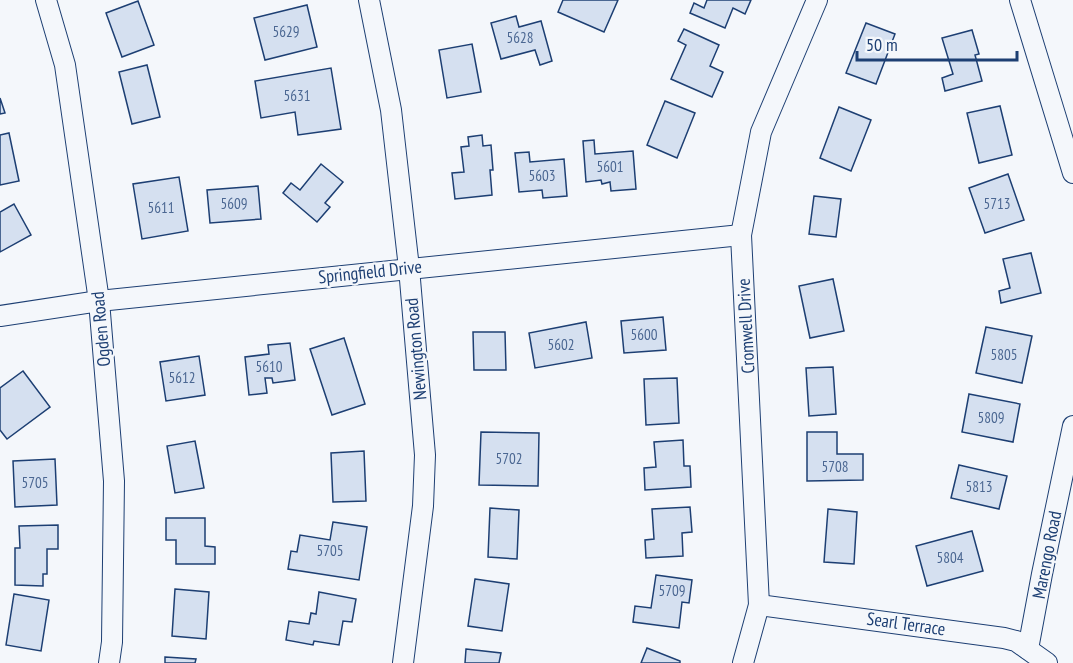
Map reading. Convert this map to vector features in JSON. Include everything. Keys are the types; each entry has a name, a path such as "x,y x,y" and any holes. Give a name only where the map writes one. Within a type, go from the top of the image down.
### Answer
{"street":[{"name":"Ogden Road","path":"46,0 65,65 99,301 114,481 112,642 109,663"},
{"name":"Newington Road","path":"369,0 391,110 409,268 425,455 423,506 403,663"},
{"name":"Cromwell Drive","path":"743,663 759,605 741,235 760,132 817,0"},
{"path":"1020,0 1073,173"},
{"name":"Springfield Drive","path":"0,316 99,301 741,235"},
{"name":"Marengo Road","path":"1028,649 1073,426"},
{"name":"Searl Terrace","path":"759,605 1004,638 1016,641 1047,663"}],"building":[{"path":"563,0 618,0 604,32 558,12"},
{"path":"707,0 751,0 745,14 733,8 725,28 690,13 694,3 704,8"},
{"path":"138,1 154,45 122,57 106,13"},
{"path":"307,5 317,47 265,60 254,18"},
{"path":"516,16 519,27 541,21 552,61 540,65 535,50 501,59 491,23"},
{"path":"866,23 895,34 876,84 846,73"},
{"path":"684,29 719,45 710,66 723,72 712,97 671,79 686,45 678,41"},
{"path":"972,30 979,54 975,55 982,81 945,91 942,78 953,74 942,38"},
{"path":"472,44 481,92 447,98 439,50"},
{"path":"147,65 160,117 132,124 119,72"},
{"path":"331,68 341,129 298,135 295,112 261,118 255,81"},
{"path":"0,98 5,113 0,114"},
{"path":"665,101 695,113 677,158 647,145"},
{"path":"1000,106 1012,155 979,163 967,113"},
{"path":"839,107 871,120 851,171 820,158"},
{"path":"9,133 19,181 0,185 0,135"},
{"path":"482,135 483,146 491,145 492,195 455,199 452,173 464,172 461,147 469,146 468,137"},
{"path":"594,140 595,154 633,151 636,189 611,191 610,182 602,184 601,180 586,182 583,141"},
{"path":"529,152 530,162 564,159 567,196 543,198 542,190 519,192 515,153"},
{"path":"321,164 343,182 325,203 330,207 317,222 283,193 291,183 300,190"},
{"path":"1008,174 1024,220 985,233 969,188"},
{"path":"179,177 188,231 142,239 133,184"},
{"path":"258,186 261,219 210,223 207,190"},
{"path":"814,196 841,199 836,237 809,234"},
{"path":"14,204 31,235 0,252 0,212"},
{"path":"1031,253 1041,293 1001,303 999,291 1010,288 1003,259"},
{"path":"833,279 844,331 810,338 799,286"},
{"path":"663,317 666,350 624,353 621,321"},
{"path":"586,322 592,358 535,368 529,333"},
{"path":"986,327 1032,336 1022,383 976,373"},
{"path":"473,332 505,332 506,370 474,370"},
{"path":"344,338 365,404 332,415 310,349"},
{"path":"290,343 295,380 273,383 272,378 265,378 267,393 249,395 245,357 269,354 268,345"},
{"path":"199,356 205,395 166,401 160,362"},
{"path":"833,367 836,414 809,416 806,368"},
{"path":"23,371 50,407 7,439 0,430 0,388"},
{"path":"677,378 679,423 646,425 644,379"},
{"path":"969,394 1020,404 1013,442 962,432"},
{"path":"481,432 539,433 538,486 479,485"},
{"path":"807,432 837,432 837,454 863,454 863,480 807,481"},
{"path":"683,440 684,466 690,466 691,487 645,490 644,468 656,467 654,442"},
{"path":"195,441 204,488 175,493 167,446"},
{"path":"364,451 366,501 333,502 331,453"},
{"path":"55,459 57,505 15,507 13,461"},
{"path":"959,465 1007,476 999,509 951,498"},
{"path":"690,507 692,532 682,533 683,556 646,558 645,540 654,539 652,509"},
{"path":"490,508 519,510 517,559 488,557"},
{"path":"828,509 857,512 854,564 824,562"},
{"path":"166,518 205,518 205,546 215,547 215,564 176,564 176,540 166,540"},
{"path":"333,522 367,527 359,580 288,569 291,551 297,552 300,535 330,540"},
{"path":"58,525 58,549 47,549 47,574 43,574 43,586 15,585 15,548 20,548 19,526"},
{"path":"972,531 983,571 927,586 916,546"},
{"path":"656,575 692,580 689,603 682,602 679,628 633,622 635,606 651,608"},
{"path":"475,579 509,584 502,631 468,626"},
{"path":"175,589 209,592 206,639 172,636"},
{"path":"319,592 356,599 352,622 343,621 339,645 314,641 313,645 286,640 289,621 309,624 311,613 316,614"},
{"path":"14,594 49,600 41,651 6,645"},
{"path":"647,648 680,661 680,663 641,663"},
{"path":"466,649 501,653 499,663 465,663"},
{"path":"165,657 196,659 195,663 165,663"}]}
